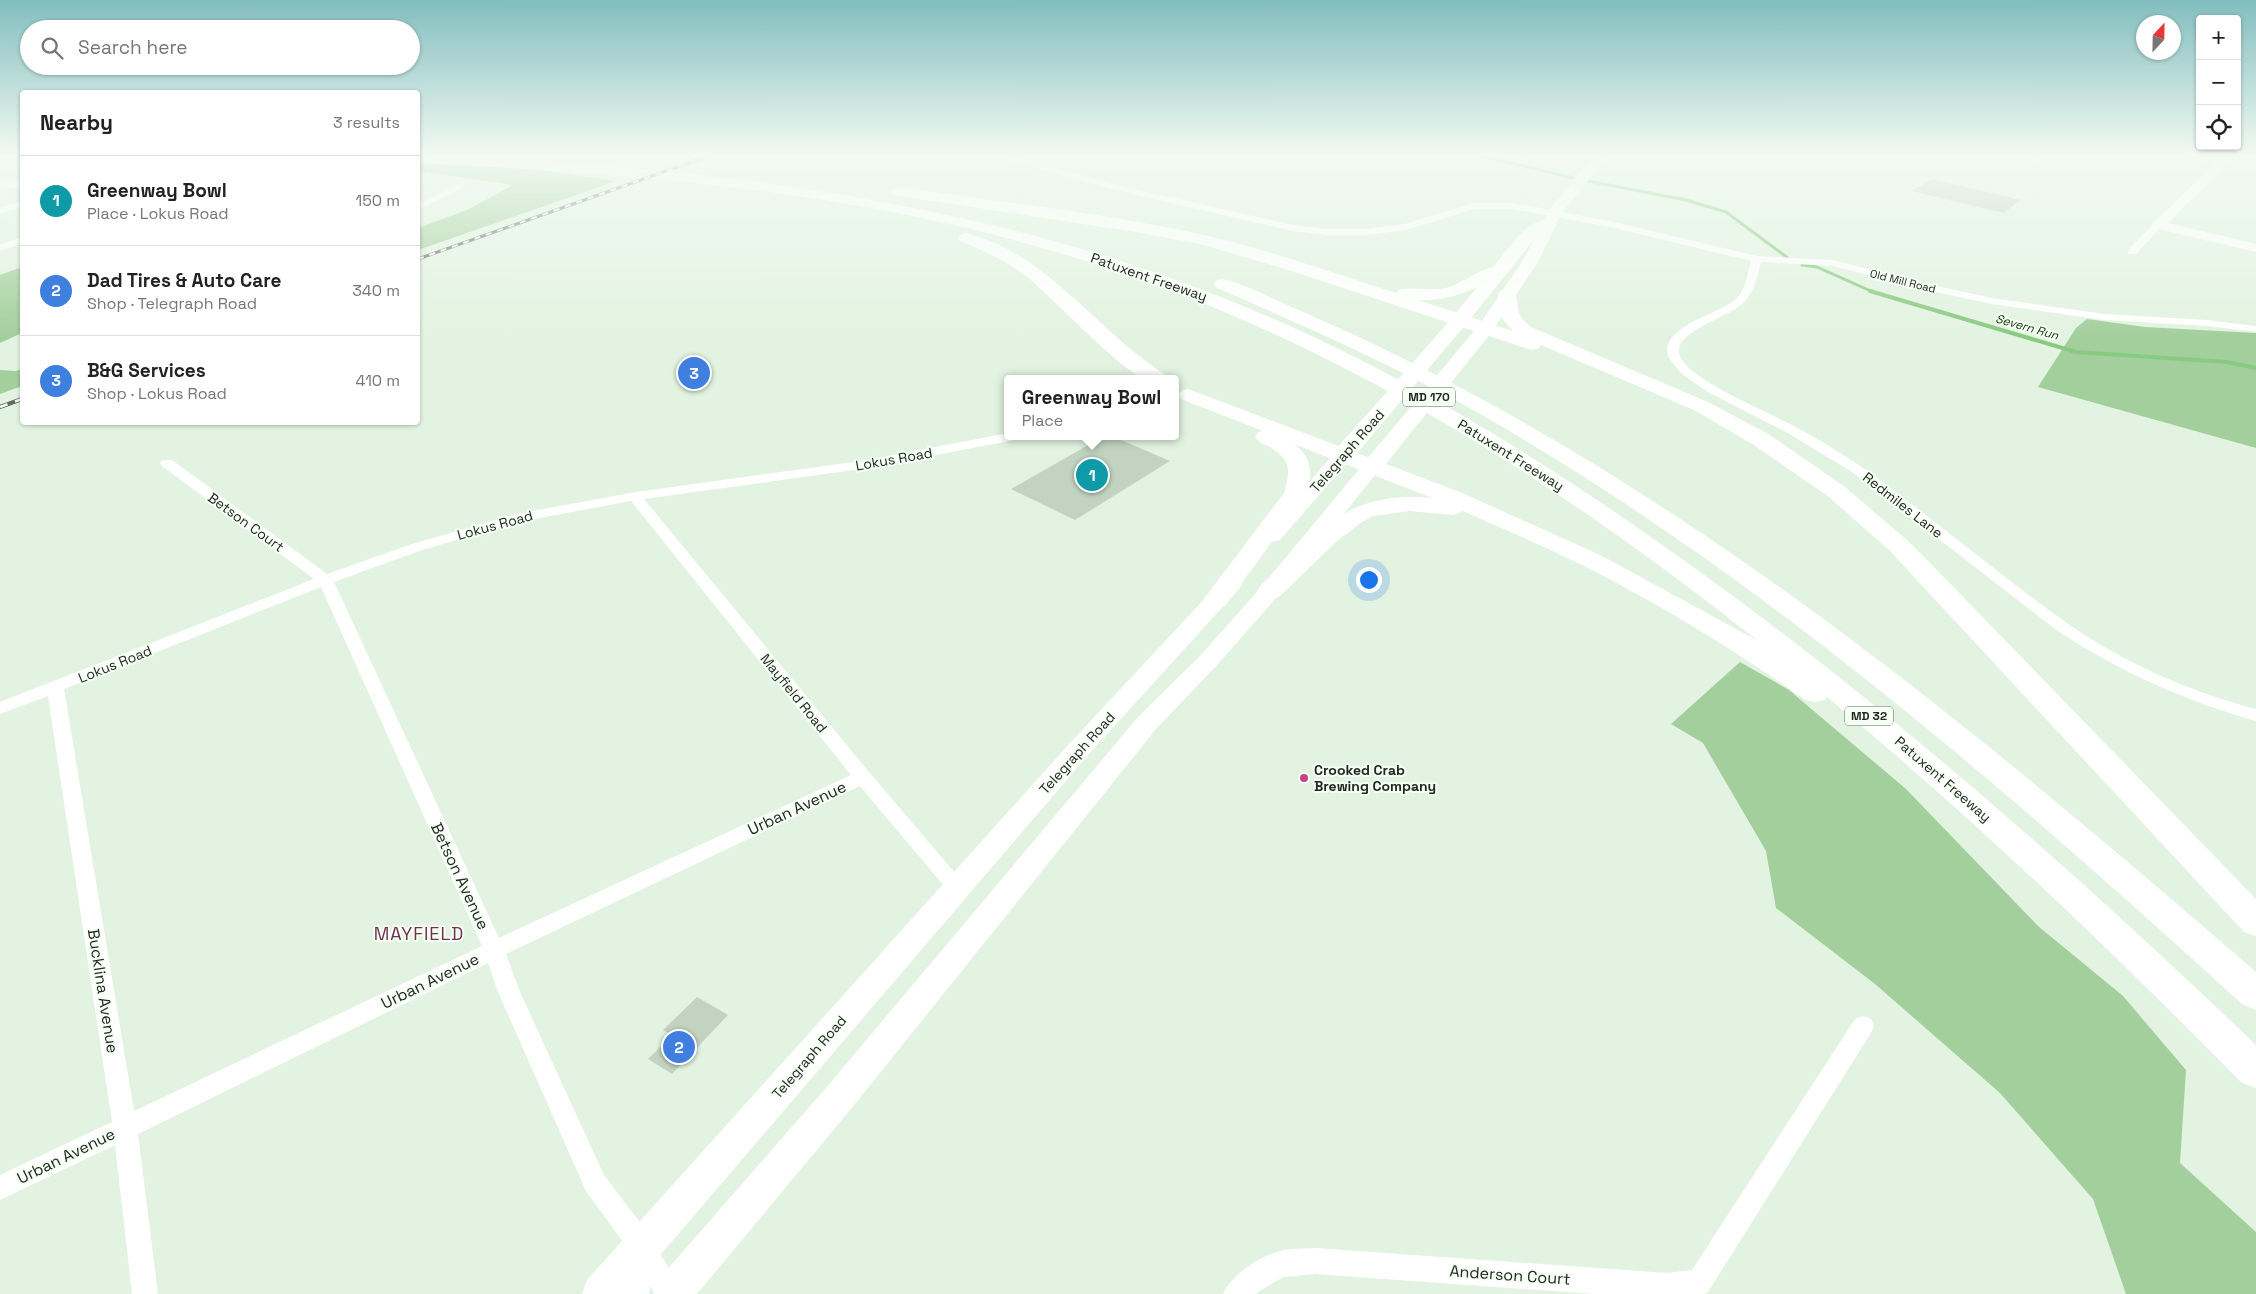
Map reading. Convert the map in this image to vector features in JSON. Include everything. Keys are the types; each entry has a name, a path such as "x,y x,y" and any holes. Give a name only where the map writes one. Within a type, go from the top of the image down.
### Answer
{"highway":[{"path":"877,215 925,225 985,245 1017,262 1035,274 1115,348 1153,375"},
{"name":"Patuxent Freeway","path":"924,215 975,226 1080,253 1179,286 1239,310 1378,378 1448,402 1533,436 1662,516 1830,636 1943,723 2142,892 2256,994"},
{"name":"Patuxent Freeway","path":"987,215 1083,238"},
{"path":"1050,215 1155,231 1240,250 1342,281 1671,392"},
{"path":"1342,281 1399,294 1432,296 1462,290 1498,271"},
{"name":"Patuxent Freeway","path":"1209,278 1301,316 1395,360 1448,402 1570,492 1632,534 1786,648 1902,742 2093,912 2256,1071"},
{"path":"1507,294 1507,311 1510,318 1524,331 1671,392 1734,423 1800,464 1837,492 1898,544 2256,922"},
{"path":"1182,391 1234,414 1344,454 1536,535 1593,561 1690,613 1756,652 1818,695 1886,747 2086,915 2207,1022"},
{"path":"1182,391 1284,446 1295,455 1300,463 1302,473 1295,494 1216,600"},
{"path":"1270,591 1351,519 1365,511 1387,506 1407,504 1445,506 1478,514 1536,535"}],"main road":[{"name":"Telegraph Road","path":"601,1294 1079,749 1216,600 1344,454 1460,320 1523,241 1551,215"},
{"name":"Telegraph Road","path":"671,1294 843,1093 1147,722 1210,659 1270,591 1373,466 1485,329 1530,262 1553,215"},
{"path":"2158,225 2168,215"},
{"path":"2158,225 2256,248"}],"street":[{"path":"1244,215 1311,230 1347,233 1389,230 1442,215"},
{"name":"Old Mill Road","path":"1566,215 1757,258 1833,263 1957,295 2042,309 2104,317 2206,323 2256,329"},
{"path":"2132,252 2158,225"},
{"path":"0,248 20,241"},
{"name":"Redmiles Lane","path":"1757,258 1746,293 1740,301 1690,329 1676,340 1673,345 1674,356 1683,368 1714,389 1820,446 1857,469 2065,629 2117,661 2170,686 2222,706 2256,715"},
{"name":"Lokus Road","path":"0,708 55,688 325,580 414,548 516,518 636,496 868,464 1004,438"},
{"name":"Betson Court","path":"167,463 325,580"},
{"name":"Mayfield Road","path":"636,496 639,504 863,777 957,887"},
{"name":"Betson Avenue","path":"325,580 494,950 509,992 595,1183 642,1246 671,1294"},
{"name":"Bucklina Avenue","path":"55,688 125,1128 145,1294"},
{"name":"Urban Avenue","path":"0,1188 494,950 863,777"},
{"name":"Anderson Court","path":"1236,1294 1251,1280 1280,1264 1314,1261 1667,1286 1699,1283 1863,1026"},
{"path":"636,1294 642,1246"}],"green space":[{"path":"452,215 517,215 420,249 420,227"},
{"path":"20,268 20,334 0,343 0,275"},
{"path":"2087,319 2145,327 2256,333 2256,448 2038,387 2076,328"},
{"path":"0,370 20,370 20,387 0,394"},
{"path":"1740,662 1789,690 1906,789 2038,926 2123,996 2186,1070 2180,1163 2256,1232 2256,1294 2126,1294 2093,1199 2000,1093 1875,984 1776,908 1766,851 1703,743 1671,724"}],"building":[{"path":"1097,440 1121,440 1170,461 1075,520 1011,489"},
{"path":"697,997 728,1015 672,1074 648,1059 672,1035 663,1030"}],"waterway":[{"path":"1731,215 1788,258"},
{"name":"Severn Run","path":"1802,265 1817,267 1872,292"},
{"name":"Severn Run","path":"1872,292 2076,352 2227,362 2256,368"}],"railway":[{"path":"420,258 541,215"},
{"path":"0,407 20,400"}],"place":[{"name":"B&G Services","path":"694,373"},
{"name":"Greenway Bowl","path":"1092,475"},
{"name":"Crooked Crab Brewing Company","path":"1304,778"},
{"name":"Dad Tires & Auto Care","path":"679,1047"}],"district":[{"name":"MAYFIELD","path":"419,933"}]}
